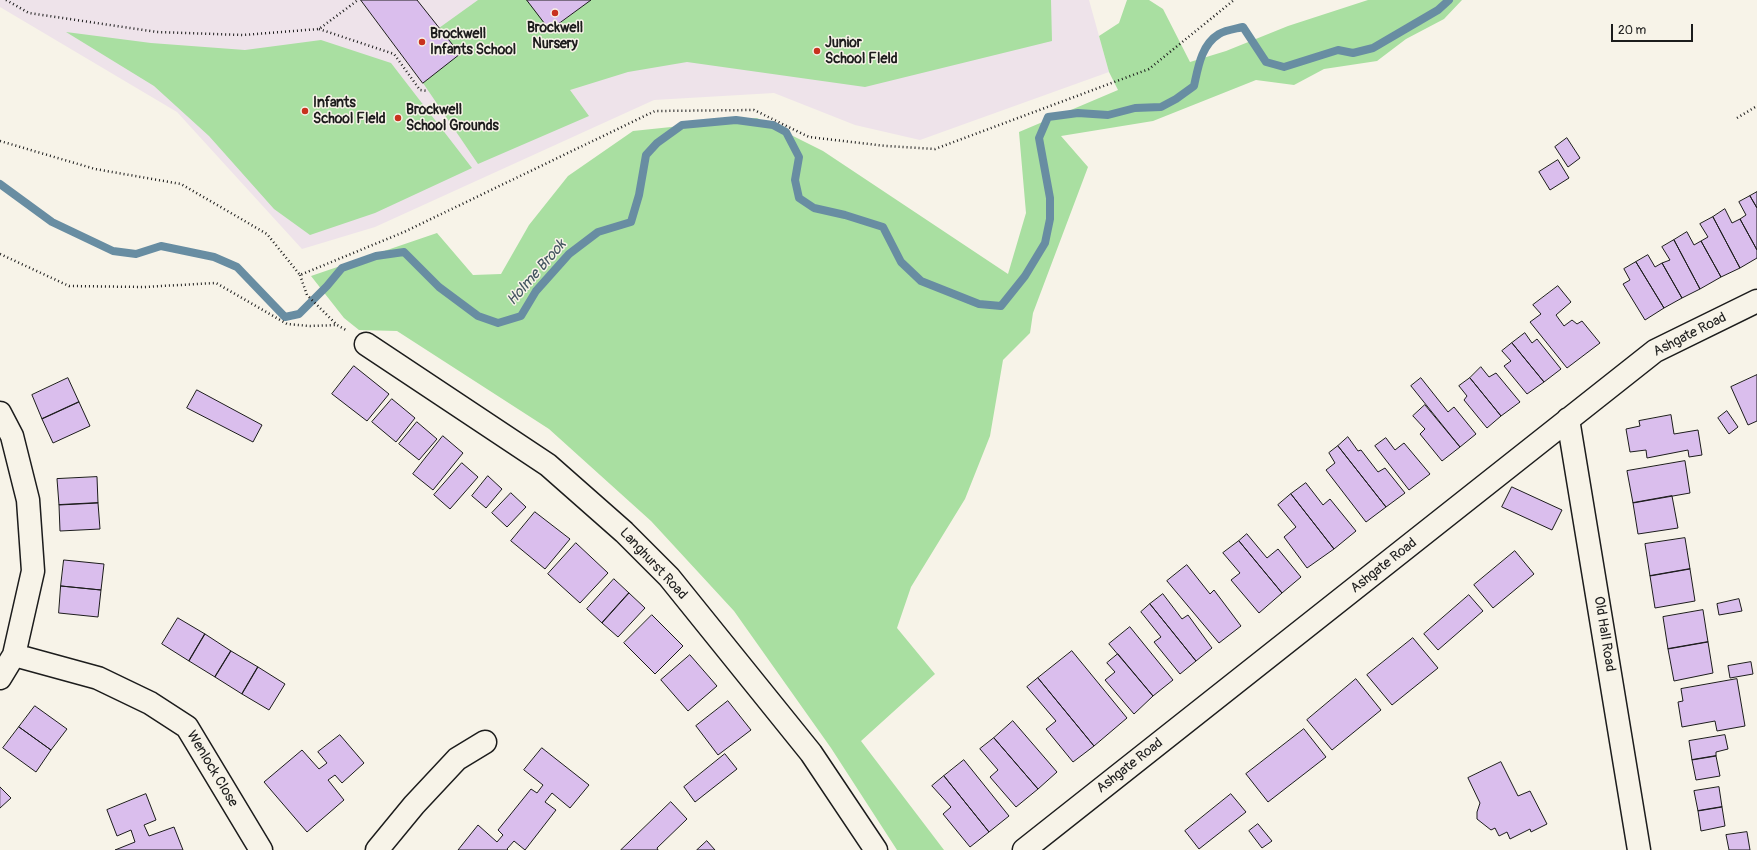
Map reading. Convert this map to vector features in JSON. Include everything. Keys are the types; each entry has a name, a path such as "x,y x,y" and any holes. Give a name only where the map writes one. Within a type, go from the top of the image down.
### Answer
{"street":[{"name":"Ashgate Road","path":"1024,850 1655,351 1757,301"},
{"name":"Langhurst Road","path":"366,344 544,462 624,532 669,577 811,753 876,850"},
{"path":"0,413 12,436 28,500 33,571 14,655 0,678"},
{"name":"Old Hall Road","path":"1568,419 1639,850"},
{"name":"Wenlock Close","path":"14,655 98,678 150,703 188,727 261,850"},
{"path":"377,850 414,804 457,759 484,742"}],"path":[{"path":"6,0 29,13 157,32 243,35 319,29 394,54 420,90 428,91"},
{"path":"319,29 358,0"},
{"path":"300,275 404,232 655,111 754,110 809,138 886,146 935,149 1149,69 1234,0"},
{"path":"1737,118 1757,106"},
{"path":"0,141 95,169 181,184 267,234 300,275 307,295 337,325 366,344"},
{"path":"0,254 69,286 144,287 216,283 287,324 310,326 337,325"}],"shaded area":[{"name":"Brockwell School Grounds","path":"0,0 1089,0 1109,72 920,140 855,125 774,93 654,100 375,227 302,249 177,112 0,7"}],"green space":[{"path":"478,0 527,0 551,30 591,0 1051,0 1052,41 865,87 687,62 628,72 570,90 589,116 478,164 423,83 460,54 439,28"},
{"path":"1127,0 1149,0 1163,9 1190,62 1226,51 1288,26 1368,0 1462,0 1444,19 1406,39 1377,61 1324,69 1294,85 1256,80 1153,121 1061,136 1088,167 1033,313 1030,333 1003,360 990,436 965,499 911,587 897,628 935,674 861,741 944,850 897,850 831,748 734,611 651,521 549,429 397,331 359,330 344,318 311,276 437,233 473,275 501,274 529,225 568,176 633,131 757,118 823,151 1008,274 1026,213 1019,132 1118,90 1109,72 1099,36 1119,23"},
{"name":"Infants School FIeld","path":"66,32 151,43 245,50 321,40 391,63 472,168 375,213 310,235 274,209 209,136 154,86"}],"building":[{"name":"Brockwell Infants School","path":"361,0 417,0 460,54 423,83"},
{"name":"Brockwell Nursery","path":"527,0 591,0 550,30"},
{"path":"1567,138 1580,158 1568,167 1555,147"},
{"path":"1558,160 1569,178 1550,190 1539,172"},
{"path":"1757,192 1757,208 1750,196"},
{"path":"1750,196 1757,208 1757,250 1740,219 1746,215 1739,202"},
{"path":"1725,209 1732,223 1740,219 1757,250 1757,258 1740,268 1713,217"},
{"path":"1713,217 1740,268 1721,277 1701,241 1708,237 1700,224"},
{"path":"1687,232 1694,245 1701,241 1721,277 1700,289 1674,240"},
{"path":"1674,240 1700,289 1682,298 1662,263 1670,260 1662,247"},
{"path":"1648,255 1655,267 1662,263 1682,298 1664,308 1636,262"},
{"path":"1636,262 1664,308 1645,320 1623,284 1630,280 1624,269"},
{"path":"1558,286 1571,302 1556,315 1564,326 1572,320 1577,324 1582,321 1600,343 1567,368 1530,322 1541,314 1533,305"},
{"path":"1525,333 1532,343 1537,339 1561,369 1544,382 1512,343"},
{"path":"1512,343 1544,382 1527,394 1504,366 1511,361 1502,351"},
{"path":"354,366 389,394 367,421 332,394"},
{"path":"1481,367 1489,377 1496,373 1520,402 1501,416 1470,378"},
{"path":"1757,375 1757,421 1748,425 1731,387"},
{"path":"68,378 79,402 42,419 32,395"},
{"path":"1421,378 1448,412 1454,407 1476,434 1460,447 1411,386"},
{"path":"1470,378 1501,416 1487,428 1464,400 1467,396 1459,386"},
{"path":"197,390 262,425 253,442 187,408"},
{"path":"392,399 415,418 396,442 372,422"},
{"path":"79,402 90,426 53,443 42,419"},
{"path":"1425,405 1460,447 1442,461 1420,434 1425,429 1413,416"},
{"path":"1727,411 1738,427 1729,434 1718,418"},
{"path":"1671,415 1674,434 1698,430 1702,455 1689,457 1688,450 1647,458 1646,450 1630,452 1626,429 1640,426 1639,421"},
{"path":"417,422 437,439 419,460 399,444"},
{"path":"443,436 463,453 433,490 413,474"},
{"path":"1348,437 1358,451 1361,450 1378,472 1385,468 1405,493 1386,507 1338,446"},
{"path":"1386,438 1395,450 1404,443 1430,474 1409,490 1375,446"},
{"path":"1338,446 1386,507 1366,522 1326,470 1335,463 1329,453"},
{"path":"1685,461 1690,493 1633,503 1627,471"},
{"path":"462,463 478,477 450,509 434,495"},
{"path":"488,476 502,489 486,508 472,496"},
{"path":"97,477 98,503 59,505 57,479"},
{"path":"1306,483 1323,505 1330,499 1356,531 1334,549 1291,494"},
{"path":"1512,487 1562,510 1552,530 1502,507"},
{"path":"511,493 526,507 507,527 492,513"},
{"path":"1291,494 1334,549 1307,568 1284,537 1296,527 1278,505"},
{"path":"1672,496 1678,528 1638,534 1633,503"},
{"path":"98,503 100,529 60,531 59,505"},
{"path":"535,512 570,539 545,569 511,541"},
{"path":"1247,534 1267,558 1278,549 1301,577 1282,593 1239,541"},
{"path":"1685,538 1690,569 1650,576 1645,544"},
{"path":"1239,541 1282,593 1259,613 1231,580 1240,573 1223,553"},
{"path":"576,543 608,573 580,603 548,574"},
{"path":"1515,551 1534,574 1493,608 1474,585"},
{"path":"64,560 104,564 101,590 61,586"},
{"path":"1187,565 1210,594 1214,590 1241,626 1219,643 1167,581"},
{"path":"1690,569 1695,601 1655,608 1650,576"},
{"path":"614,579 629,593 602,623 587,609"},
{"path":"61,586 101,590 98,617 59,613"},
{"path":"629,593 645,608 618,637 602,623"},
{"path":"1163,594 1182,619 1188,615 1212,648 1196,661 1150,604"},
{"path":"1469,595 1483,611 1438,650 1424,634"},
{"path":"1739,599 1742,611 1719,615 1717,604"},
{"path":"1150,604 1196,661 1180,674 1154,642 1161,637 1141,612"},
{"path":"1703,610 1708,642 1668,649 1663,617"},
{"path":"652,615 683,646 655,674 624,643"},
{"path":"178,618 205,634 189,661 162,644"},
{"path":"1130,627 1173,680 1153,696 1109,644"},
{"path":"205,634 231,651 215,677 189,661"},
{"path":"1413,638 1438,668 1392,705 1367,675"},
{"path":"1708,642 1713,673 1674,681 1668,649"},
{"path":"231,651 258,667 242,694 215,677"},
{"path":"1072,651 1127,718 1094,746 1038,678"},
{"path":"1118,654 1153,696 1134,714 1105,680 1115,672 1107,663"},
{"path":"690,655 717,686 688,711 661,680"},
{"path":"1751,662 1753,674 1730,678 1728,666"},
{"path":"258,667 285,684 269,710 242,694"},
{"path":"1038,678 1094,746 1073,762 1046,729 1056,721 1027,687"},
{"path":"1356,679 1381,710 1332,750 1307,720"},
{"path":"1737,679 1745,726 1717,731 1715,721 1682,727 1678,702 1683,701 1681,689"},
{"path":"728,701 751,730 718,755 696,726"},
{"path":"35,706 67,729 51,750 19,727"},
{"path":"1013,721 1057,772 1038,789 994,738"},
{"path":"19,727 51,750 36,772 3,748"},
{"path":"1304,729 1326,757 1268,802 1246,774"},
{"path":"340,735 364,763 342,783 335,775 328,780 344,800 307,832 264,782 302,750 319,769 327,763 318,752"},
{"path":"1725,735 1728,749 1716,752 1716,756 1692,760 1689,741"},
{"path":"994,738 1038,789 1016,807 990,777 998,770 980,749"},
{"path":"542,748 589,785 570,808 552,793 545,802 556,810 525,850 514,841 507,849 508,850 458,850 478,825 497,842 503,835 498,830 531,789 537,793 543,785 524,770"},
{"path":"725,754 737,769 695,802 684,787"},
{"path":"1716,756 1720,776 1696,780 1692,760"},
{"path":"964,760 1009,816 989,832 944,776"},
{"path":"1501,762 1518,796 1530,791 1547,824 1531,832 1530,829 1510,839 1507,832 1499,836 1495,828 1491,830 1477,819 1477,812 1480,803 1468,778"},
{"path":"944,776 989,832 970,847 943,814 951,807 932,786"},
{"path":"0,787 11,798 0,808"},
{"path":"1719,787 1722,807 1698,811 1694,791"},
{"path":"146,794 156,820 144,825 149,836 174,827 183,850 115,850 135,842 131,830 117,836 107,810"},
{"path":"1231,794 1246,812 1199,849 1185,831"},
{"path":"671,802 687,819 657,848 658,850 621,850"},
{"path":"1722,807 1725,826 1701,831 1698,811"},
{"path":"1258,824 1272,841 1262,848 1249,831"},
{"path":"1747,832 1750,850 1729,850 1726,835"},
{"path":"707,841 715,850 697,850"}],"waterway":[{"name":"Holme Brook","path":"0,184 52,222 113,251 136,254 161,246 214,257 237,267 285,317 299,314 327,286 342,268 376,256 404,252 439,287 478,316 498,323 521,316 536,291 569,254 598,232 631,222 639,195 646,155 657,143 682,125 736,120 773,125 786,132 799,157 795,180 799,198 814,208 845,215 883,227 901,262 921,281 979,304 1001,306 1025,276 1045,243 1050,219 1050,198 1039,138 1048,117 1078,113 1108,115 1135,108 1161,107 1176,99 1194,86 1201,57 1208,44 1219,34 1228,31 1243,27 1266,62 1284,67 1338,50 1353,53 1373,48 1438,10 1449,0"}],"place":[{"name":"Brockwell Nursery","path":"555,13"},
{"name":"Brockwell Infants School","path":"422,42"},
{"name":"Junior School FIeld","path":"817,51"},
{"name":"Infants School FIeld","path":"305,111"},
{"name":"Brockwell School Grounds","path":"398,118"}]}
